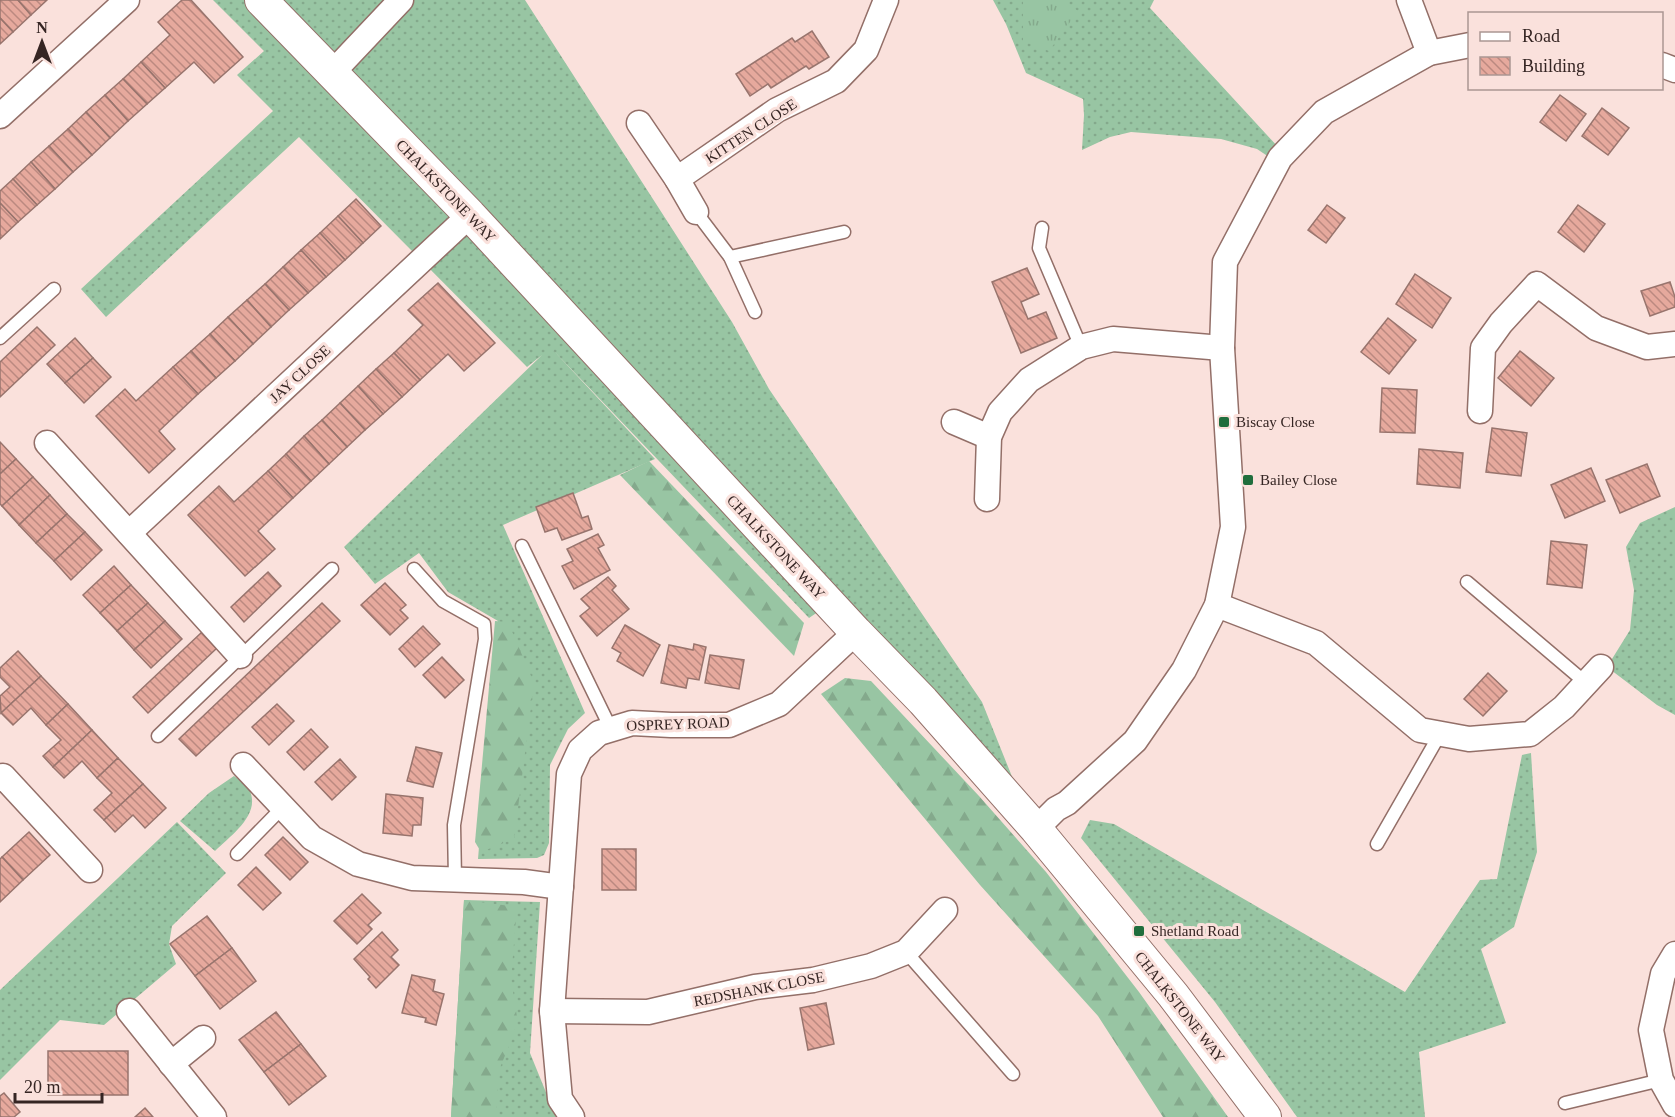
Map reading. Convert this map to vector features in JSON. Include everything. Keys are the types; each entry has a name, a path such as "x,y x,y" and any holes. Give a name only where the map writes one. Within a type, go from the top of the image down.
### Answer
{"street":[{"path":"0,116 127,0"},
{"name":"CHALKSTONE WAY","path":"261,0 470,215 856,632 923,701 1036,829 1173,995 1265,1117"},
{"path":"333,72 401,0"},
{"name":"KITTEN CLOSE","path":"677,179 777,110 836,81 866,50 886,0"},
{"path":"1409,0 1429,53"},
{"path":"1036,829 1135,741 1184,670 1217,605 1233,526 1222,348 1226,262 1280,158 1324,112 1429,53 1468,45"},
{"path":"639,123 696,212"},
{"name":"JAY CLOSE","path":"129,533 470,215"},
{"path":"1480,411 1483,348 1501,322 1537,284 1596,328 1647,347 1675,344"},
{"path":"987,499 989,437 1000,412 1029,381 1081,347 1113,339 1222,348"},
{"path":"954,422 989,437"},
{"path":"47,443 240,656"},
{"path":"1217,605 1316,644 1420,730 1440,734 1469,739 1530,734 1564,707 1593,675"},
{"name":"OSPREY ROAD","path":"572,1117 560,1099 552,1011 569,774 580,750 599,733 632,723 729,725 779,704 856,632"},
{"path":"243,765 312,838 358,864 412,878 524,882 561,887"},
{"path":"1,776 90,870"},
{"name":"REDSHANK CLOSE","path":"552,1011 648,1012 755,987 813,980 871,966 906,952 945,910"},
{"path":"1675,954 1663,974 1651,1030 1661,1080 1675,1105"},
{"path":"129,1011 214,1117"},
{"path":"171,1064 203,1038"}],"lane":[{"path":"696,212 730,257 755,312"},
{"path":"1042,228 1039,248 1081,347"},
{"path":"730,257 844,232"},
{"path":"0,338 54,290"},
{"path":"522,546 611,729"},
{"path":"158,736 332,569"},
{"path":"414,569 443,601 484,624 485,639 454,825 455,879"},
{"path":"1467,582 1593,675"},
{"path":"1377,844 1440,734"},
{"path":"237,854 283,807"},
{"path":"906,952 1013,1074"},
{"path":"1565,1103 1661,1080"}],"green space":[{"path":"213,0 525,0 732,322 769,389 982,702 1019,794 834,601 809,618 552,349 655,459 503,525 585,713 568,729 550,765 549,843 544,855 537,858 478,859 498,621 448,592 419,553 375,584 344,547 542,355 527,367 299,137 106,317 81,289 273,111 237,75 264,51"},
{"path":"993,0 1154,0 1150,8 1279,148 1272,159 1257,149 1221,139 1131,132 1110,137 1082,150 1083,99 1026,73 1006,24"},
{"path":"1061,0 1078,11 1049,51 1023,41 1023,1"},
{"path":"649,461 804,623 794,656 620,475"},
{"path":"1675,507 1675,715 1657,705 1607,667 1630,630 1634,590 1626,547 1640,523"},
{"path":"495,621 508,622 534,683 514,839 481,852 475,842"},
{"path":"845,678 871,681 979,796 1046,872 1139,992 1228,1117 1163,1117 1098,1016 980,885 821,694"},
{"path":"1531,753 1537,852 1514,927 1481,949 1506,1023 1419,1052 1425,1117 1297,1117 1215,1002 1081,838 1090,820 1114,824 1405,992 1480,880 1497,879 1522,755"},
{"path":"234,776 249,789 252,798 251,807 243,823 215,851 180,821 209,793"},
{"path":"177,822 226,873 172,926 169,944 176,964 104,1025 60,1020 0,1080 0,990"},
{"path":"464,900 540,902 530,1053 556,1117 451,1117"},
{"path":"464,900 517,907 511,979 517,1017 514,1034 499,1070 496,1117 451,1117"}],"building":[{"path":"0,0 18,0 31,15 13,32 0,18"},
{"path":"18,0 47,0 31,15"},
{"path":"182,0 191,0 243,57 214,83 194,62 165,88 141,62 170,35 158,22"},
{"path":"0,18 13,32 0,44"},
{"path":"812,31 829,57 809,69 806,66 771,88 768,84 750,96 736,74 792,38 795,42"},
{"path":"141,62 165,88 147,104 123,79"},
{"path":"123,79 147,104 128,121 105,95"},
{"path":"105,95 128,121 110,138 86,112"},
{"path":"1560,95 1586,114 1566,141 1540,122"},
{"path":"1602,108 1629,128 1608,155 1582,136"},
{"path":"86,112 110,138 92,155 68,129"},
{"path":"68,129 92,155 73,172 49,146"},
{"path":"49,146 73,172 55,189 31,162"},
{"path":"31,162 55,189 37,205 13,179"},
{"path":"13,179 37,205 18,222 0,203 0,191"},
{"path":"356,199 381,226 363,243 338,216"},
{"path":"0,203 18,222 0,239"},
{"path":"1327,205 1345,218 1326,243 1308,230"},
{"path":"1578,205 1605,224 1584,252 1558,232"},
{"path":"338,216 363,243 345,260 320,233"},
{"path":"320,233 345,260 326,277 301,250"},
{"path":"301,250 326,277 308,293 283,267"},
{"path":"283,267 308,293 289,310 265,284"},
{"path":"1027,268 1039,294 1021,302 1028,319 1046,312 1057,338 1021,353 992,282"},
{"path":"1415,274 1451,298 1432,328 1396,304"},
{"path":"1670,282 1675,297 1675,307 1650,316 1641,291"},
{"path":"438,283 495,343 464,371 448,354 420,380 394,353 423,325 408,310"},
{"path":"265,284 289,310 271,327 247,300"},
{"path":"247,300 271,327 253,344 228,317"},
{"path":"228,317 253,344 235,361 210,334"},
{"path":"1388,318 1416,340 1389,374 1361,352"},
{"path":"37,327 55,345 0,397 0,362"},
{"path":"210,334 235,361 216,378 191,351"},
{"path":"75,338 93,358 65,383 47,364"},
{"path":"191,351 216,378 198,394 173,367"},
{"path":"1520,351 1554,378 1531,406 1498,378"},
{"path":"394,353 420,380 402,397 376,369"},
{"path":"93,358 111,377 84,403 65,383"},
{"path":"173,367 198,394 159,431 175,449 149,473 96,416 125,389 136,401"},
{"path":"376,369 402,397 383,414 358,386"},
{"path":"358,386 383,414 365,430 340,403"},
{"path":"1382,388 1417,390 1415,433 1380,432"},
{"path":"340,403 365,430 347,447 322,420"},
{"path":"322,420 347,447 329,464 304,436"},
{"path":"1492,428 1527,433 1521,476 1486,472"},
{"path":"304,436 329,464 311,481 286,454"},
{"path":"0,442 16,459 0,474"},
{"path":"1419,449 1463,453 1460,488 1417,484"},
{"path":"286,454 311,481 293,498 268,471"},
{"path":"16,459 33,477 2,506 0,504 0,474"},
{"path":"1647,464 1660,496 1620,513 1606,480"},
{"path":"1591,468 1605,501 1565,518 1551,485"},
{"path":"268,471 293,498 258,531 275,549 245,576 188,515 219,486 234,502"},
{"path":"33,477 50,495 19,525 2,506"},
{"path":"573,493 582,518 588,516 592,529 562,540 557,528 545,532 536,507"},
{"path":"50,495 67,514 36,543 19,525"},
{"path":"67,514 85,532 54,561 36,543"},
{"path":"85,532 102,550 71,580 54,561"},
{"path":"598,534 604,545 598,548 610,570 574,589 562,566 573,561 567,549"},
{"path":"1551,541 1587,545 1582,588 1547,584"},
{"path":"114,566 131,585 100,613 83,595"},
{"path":"268,572 281,586 244,622 231,607"},
{"path":"608,577 616,586 612,590 629,609 597,636 580,616 590,608 581,599"},
{"path":"385,583 406,605 400,610 408,618 390,635 361,605"},
{"path":"131,585 148,603 117,631 100,613"},
{"path":"148,603 165,621 134,650 117,631"},
{"path":"322,603 340,621 196,756 179,739"},
{"path":"165,621 182,639 151,668 134,650"},
{"path":"625,625 660,645 643,676 617,661 621,653 612,648"},
{"path":"423,626 440,644 415,667 399,649"},
{"path":"202,632 217,648 148,713 133,697"},
{"path":"694,644 706,647 699,680 688,678 686,688 661,683 669,645 693,650"},
{"path":"18,651 41,676 1,713 0,696 10,687 0,677 0,668"},
{"path":"710,655 744,660 739,689 705,683"},
{"path":"442,657 464,680 445,698 423,675"},
{"path":"1488,673 1507,691 1483,716 1464,699"},
{"path":"41,676 68,704 46,725 31,708 13,725 1,713"},
{"path":"68,704 92,730 53,767 43,756 61,740 46,725"},
{"path":"277,704 294,721 269,745 252,727"},
{"path":"311,729 328,747 304,770 287,752"},
{"path":"92,730 118,758 97,778 82,761 64,778 53,767"},
{"path":"416,747 442,753 433,787 407,781"},
{"path":"118,758 143,784 104,820 94,810 112,793 97,778"},
{"path":"340,759 356,777 332,800 315,782"},
{"path":"143,784 166,808 145,828 133,815 115,832 104,820"},
{"path":"386,794 423,798 421,825 413,825 412,836 383,833"},
{"path":"29,832 50,855 23,880 2,857"},
{"path":"283,837 308,862 290,880 265,855"},
{"path":"602,849 636,849 636,890 602,890"},
{"path":"2,857 23,880 0,902 0,859"},
{"path":"256,867 281,893 263,910 238,885"},
{"path":"362,894 381,913 368,925 372,929 357,944 334,921"},
{"path":"207,916 232,948 195,976 170,944"},
{"path":"382,932 398,950 391,957 399,965 376,988 368,979 370,977 354,959"},
{"path":"232,948 256,981 220,1009 195,976"},
{"path":"412,975 435,980 433,991 444,994 436,1025 425,1022 426,1018 402,1013"},
{"path":"826,1003 834,1044 808,1050 800,1008"},
{"path":"276,1012 301,1044 264,1072 239,1040"},
{"path":"301,1044 326,1076 289,1105 264,1072"},
{"path":"48,1051 128,1051 128,1095 48,1095"},
{"path":"4,1093 20,1112 14,1117 0,1117 0,1096"},
{"path":"145,1108 153,1117 135,1117"}],"place":[{"name":"Biscay Close","path":"1224,422"},
{"name":"Bailey Close","path":"1248,480"},
{"name":"Shetland Road","path":"1139,931"}]}
